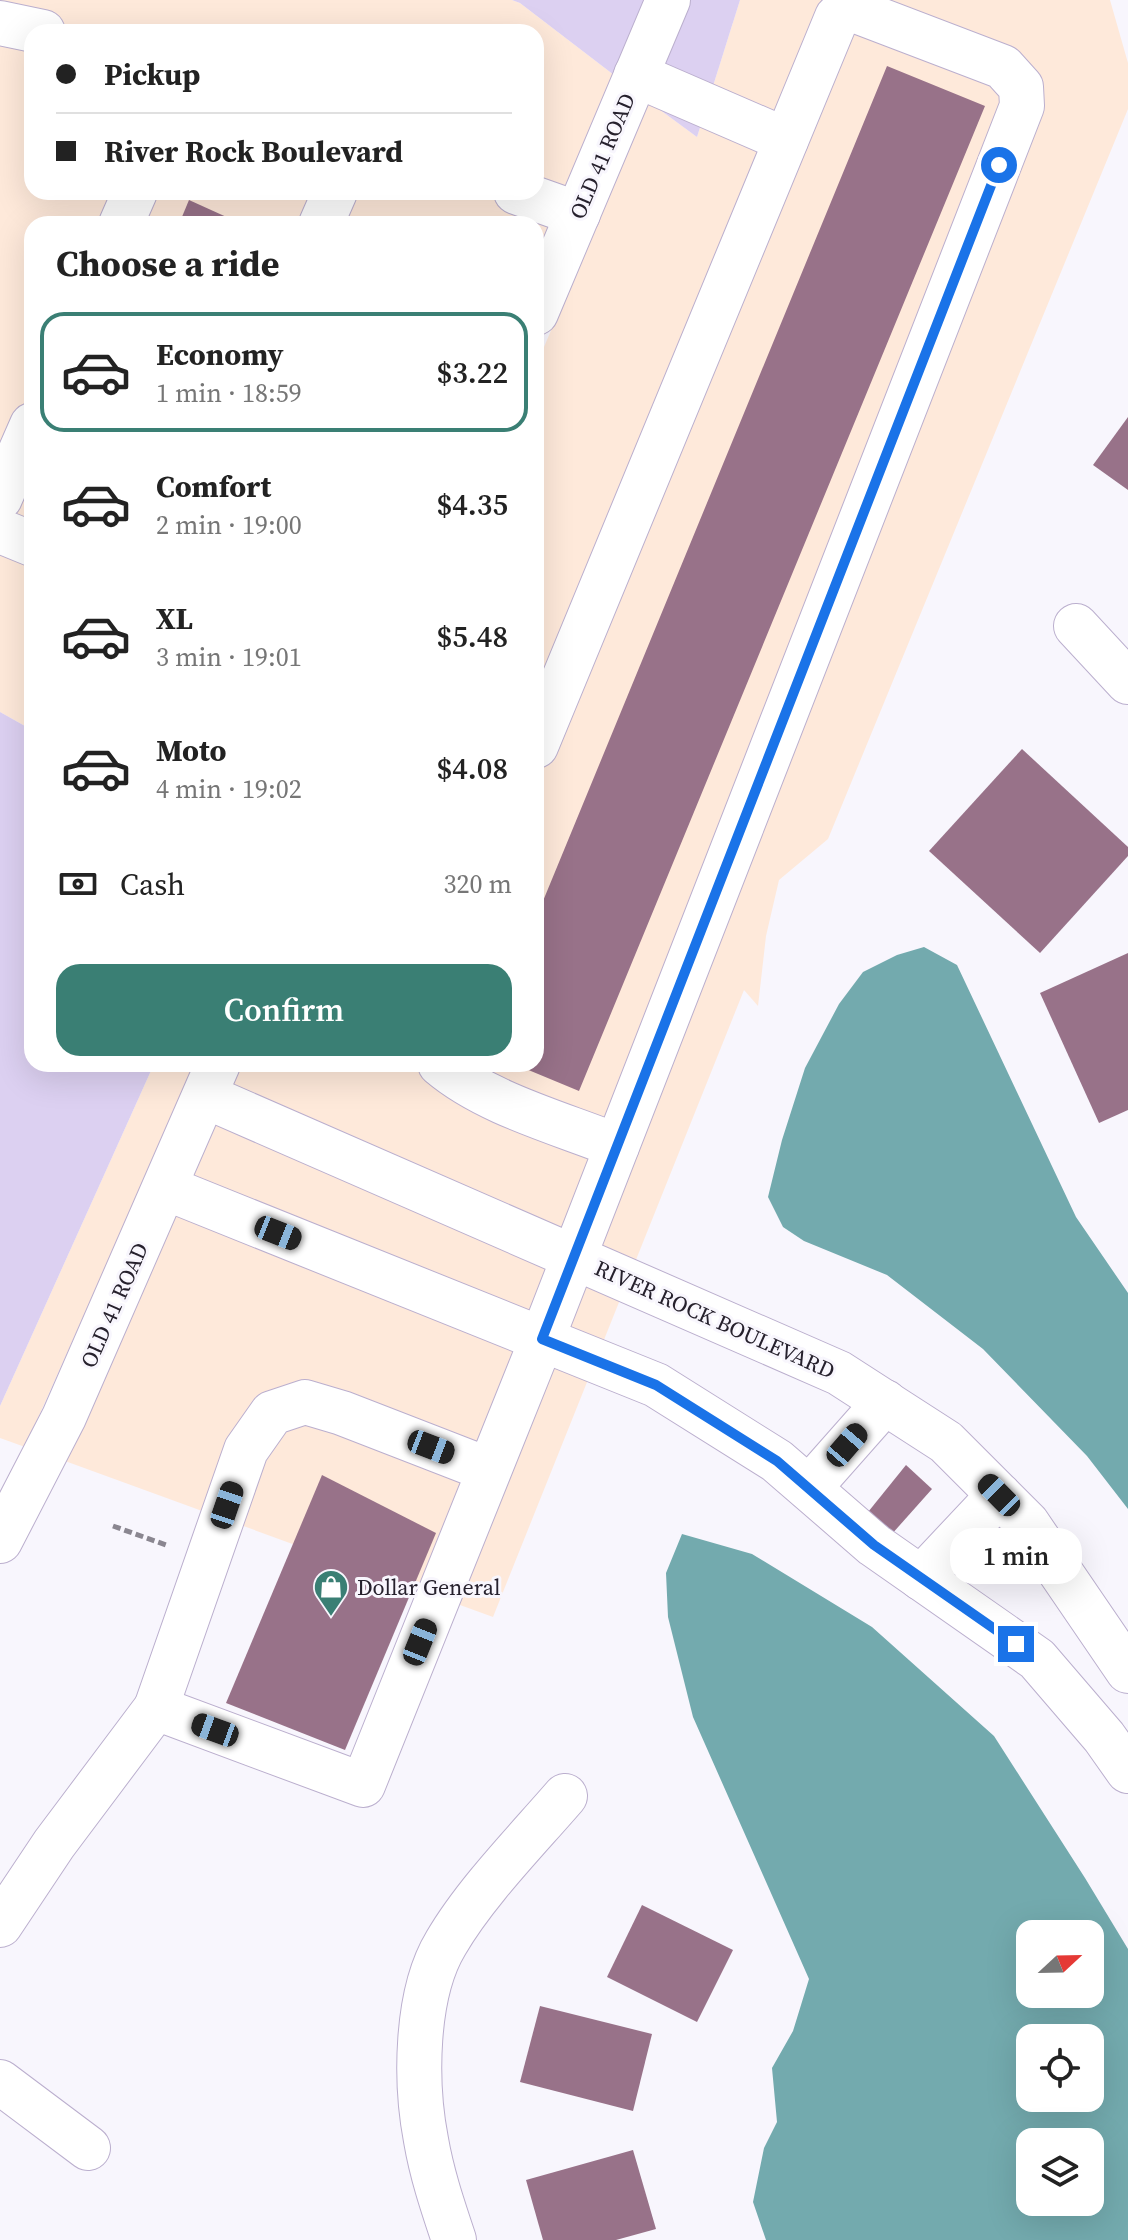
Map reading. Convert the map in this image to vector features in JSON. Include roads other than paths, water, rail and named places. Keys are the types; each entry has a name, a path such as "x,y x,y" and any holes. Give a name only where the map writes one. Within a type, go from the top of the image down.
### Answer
{"street":[{"name":"OLD 41 ROAD","path":"544,294 668,0"},
{"path":"156,1708 363,1785 542,1339 1022,106 1021,87 1003,67 851,9 837,17 544,727"},
{"path":"0,23 24,28"},
{"path":"636,75 786,140"},
{"path":"539,200 578,214"},
{"path":"0,498 24,443"},
{"path":"0,531 24,541"},
{"path":"1076,626 1128,682"},
{"path":"449,1072 460,1081 492,1097 617,1146"},
{"name":"OLD 41 ROAD","path":"0,1541 64,1417 211,1080"},
{"name":"RIVER ROCK BOULEVARD","path":"211,1080 574,1257 839,1373 885,1402 946,1442 1027,1523 1128,1671"},
{"path":"166,1188 656,1385 777,1461 874,1545 1037,1659 1104,1737 1128,1771"},
{"path":"0,1925 54,1844 156,1708 246,1450 272,1413 305,1402 342,1413 489,1470"},
{"path":"809,1488 885,1402"},
{"path":"921,1578 999,1495"},
{"path":"454,2240 437,2190 425,2137 421,2038 428,1988 444,1944 565,1796"},
{"path":"0,2082 88,2148"}],"water":[{"path":"924,947 957,965 1076,1217 1128,1293 1128,1509 1087,1456 983,1349 887,1275 804,1241 783,1227 768,1197 805,1068 839,1004 863,972 897,955"},
{"path":"682,1534 752,1554 872,1627 994,1736 1128,1949 1128,2240 766,2240 753,2202 764,2148 777,2122 772,2068 793,2031 809,1979 693,1717 668,1617 666,1573"}],"place":[{"name":"Dollar General","path":"331,1618"}]}
